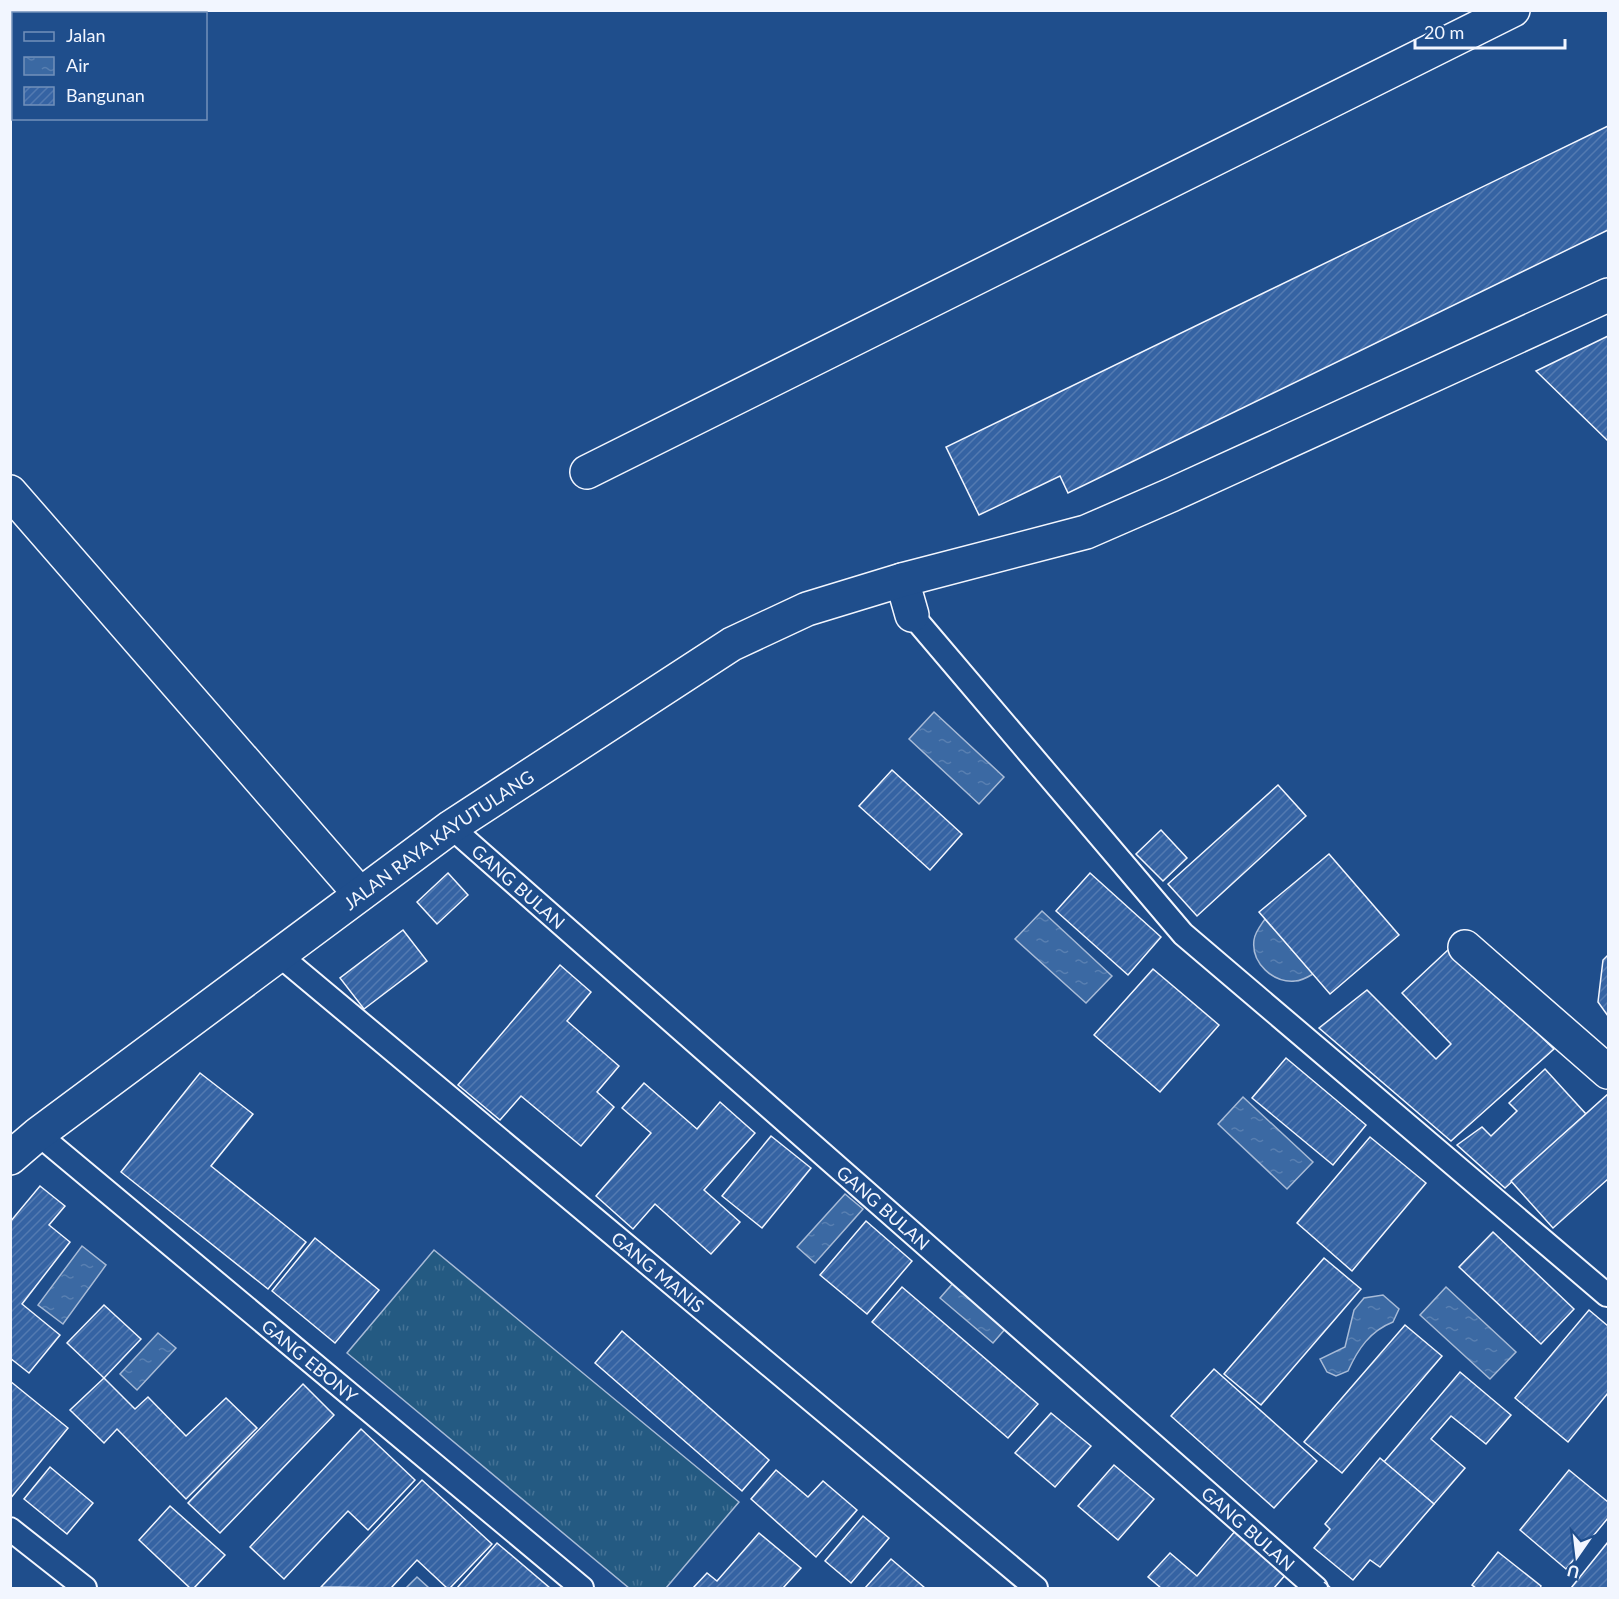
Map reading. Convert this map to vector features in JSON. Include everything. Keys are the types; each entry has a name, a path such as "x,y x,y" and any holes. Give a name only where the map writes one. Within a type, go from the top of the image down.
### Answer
{"street":[{"path":"587,472 1513,10"},
{"name":"JALAN RAYA KAYUTULANG","path":"10,1158 38,1134 451,827 732,644 807,609 902,580 1086,532 1608,295"},
{"path":"10,492 360,894"},
{"path":"902,580 912,615"},
{"path":"1465,947 1608,1072"}],"lane":[{"path":"912,615 1183,934 1607,1295"},
{"name":"GANG BULAN","path":"451,827 1316,1588"},
{"name":"GANG MANIS","path":"279,955 1036,1588"},
{"name":"GANG EBONY","path":"38,1134 582,1588"},
{"path":"10,1529 85,1588"}],"green space":[{"path":"434,1250 739,1502 666,1588 629,1588 347,1353"}],"water":[{"path":"934,712 1004,777 979,804 909,739"},
{"path":"1042,911 1112,976 1086,1003 1015,939"},
{"path":"1265,919 1313,974 1300,980 1287,981 1265,970 1256,956 1254,940"},
{"path":"1243,1097 1313,1162 1287,1189 1218,1124"},
{"path":"845,1194 863,1209 815,1263 797,1247"},
{"path":"82,1246 106,1265 63,1324 38,1305"},
{"path":"954,1282 1006,1328 993,1343 940,1298"},
{"path":"1446,1287 1516,1352 1490,1379 1420,1315"},
{"path":"1383,1295 1399,1309 1393,1322 1371,1336 1356,1355 1348,1371 1336,1376 1327,1372 1320,1359 1345,1347 1354,1310 1364,1298"},
{"path":"158,1333 176,1348 137,1390 120,1374"},
{"path":"417,1577 429,1588 406,1588"}],"building":[{"path":"1608,126 1608,230 1068,493 1060,476 979,515 946,447"},
{"path":"1608,336 1608,441 1536,371"},
{"path":"892,770 962,834 930,870 859,806"},
{"path":"1278,785 1306,816 1197,916 1168,884"},
{"path":"1161,830 1187,858 1163,881 1136,854"},
{"path":"1329,854 1399,935 1330,994 1259,912"},
{"path":"448,873 468,895 437,924 417,902"},
{"path":"1090,873 1161,937 1128,975 1056,911"},
{"path":"403,930 427,961 364,1009 340,978"},
{"path":"1449,949 1554,1049 1451,1141 1319,1028 1367,990 1436,1059 1451,1044 1402,993"},
{"path":"1608,955 1608,1016 1598,1002 1603,960"},
{"path":"560,965 591,992 567,1021 619,1066 597,1092 614,1107 581,1146 521,1096 500,1120 458,1085"},
{"path":"1153,969 1219,1025 1160,1092 1094,1035"},
{"path":"1286,1058 1366,1125 1333,1165 1252,1098"},
{"path":"1545,1069 1586,1114 1505,1188 1457,1145 1482,1127 1491,1136 1517,1111 1509,1103"},
{"path":"200,1073 253,1114 211,1166 306,1242 268,1289 121,1172"},
{"path":"644,1083 697,1129 720,1102 755,1133 704,1190 740,1222 711,1254 655,1204 633,1229 596,1196 651,1133 622,1108"},
{"path":"1608,1094 1608,1179 1553,1228 1511,1181"},
{"path":"771,1136 811,1168 762,1228 722,1196"},
{"path":"1370,1137 1426,1183 1352,1271 1297,1223"},
{"path":"40,1186 65,1206 49,1225 70,1242 22,1304 60,1335 29,1373 10,1358 10,1222"},
{"path":"866,1221 912,1261 867,1314 820,1275"},
{"path":"1493,1232 1574,1309 1541,1344 1459,1267"},
{"path":"315,1238 379,1290 335,1343 272,1291"},
{"path":"1324,1258 1361,1289 1261,1405 1224,1374"},
{"path":"902,1287 1038,1404 1008,1438 872,1322"},
{"path":"104,1305 141,1339 104,1378 67,1343"},
{"path":"1589,1310 1608,1326 1608,1393 1568,1442 1515,1398"},
{"path":"1405,1325 1442,1356 1342,1473 1304,1442"},
{"path":"622,1331 769,1460 742,1491 595,1363"},
{"path":"1214,1369 1317,1461 1274,1508 1171,1416"},
{"path":"1460,1372 1511,1415 1486,1444 1451,1416 1431,1439 1465,1468 1434,1504 1384,1462"},
{"path":"104,1378 135,1409 148,1397 186,1436 226,1398 257,1428 186,1499 117,1429 104,1443 70,1410"},
{"path":"10,1381 68,1428 10,1499"},
{"path":"303,1384 334,1415 220,1533 188,1503"},
{"path":"1051,1413 1091,1446 1055,1487 1015,1453"},
{"path":"361,1429 415,1480 368,1530 348,1511 284,1579 250,1547"},
{"path":"1380,1458 1434,1504 1380,1567 1370,1560 1353,1580 1314,1548 1330,1529 1325,1524"},
{"path":"1114,1465 1154,1499 1118,1540 1078,1506"},
{"path":"50,1467 93,1503 67,1534 24,1499"},
{"path":"776,1470 808,1497 823,1481 857,1510 816,1557 751,1499"},
{"path":"1569,1470 1608,1502 1608,1518 1566,1569 1520,1530"},
{"path":"422,1480 492,1544 450,1588 447,1588 417,1560 391,1588 321,1587"},
{"path":"170,1506 225,1555 194,1588 190,1588 139,1540"},
{"path":"863,1516 889,1538 851,1583 825,1561"},
{"path":"1236,1530 1287,1573 1274,1588 1161,1588 1148,1577 1170,1553 1197,1576"},
{"path":"759,1533 801,1568 783,1588 693,1588 707,1573 717,1581"},
{"path":"1608,1542 1608,1588 1571,1588"},
{"path":"497,1543 550,1588 457,1588"},
{"path":"1498,1552 1541,1586 1540,1588 1476,1588 1472,1585"},
{"path":"891,1559 925,1588 865,1588"}],"fence":[{"path":"1324,1582 1331,1588"}]}
